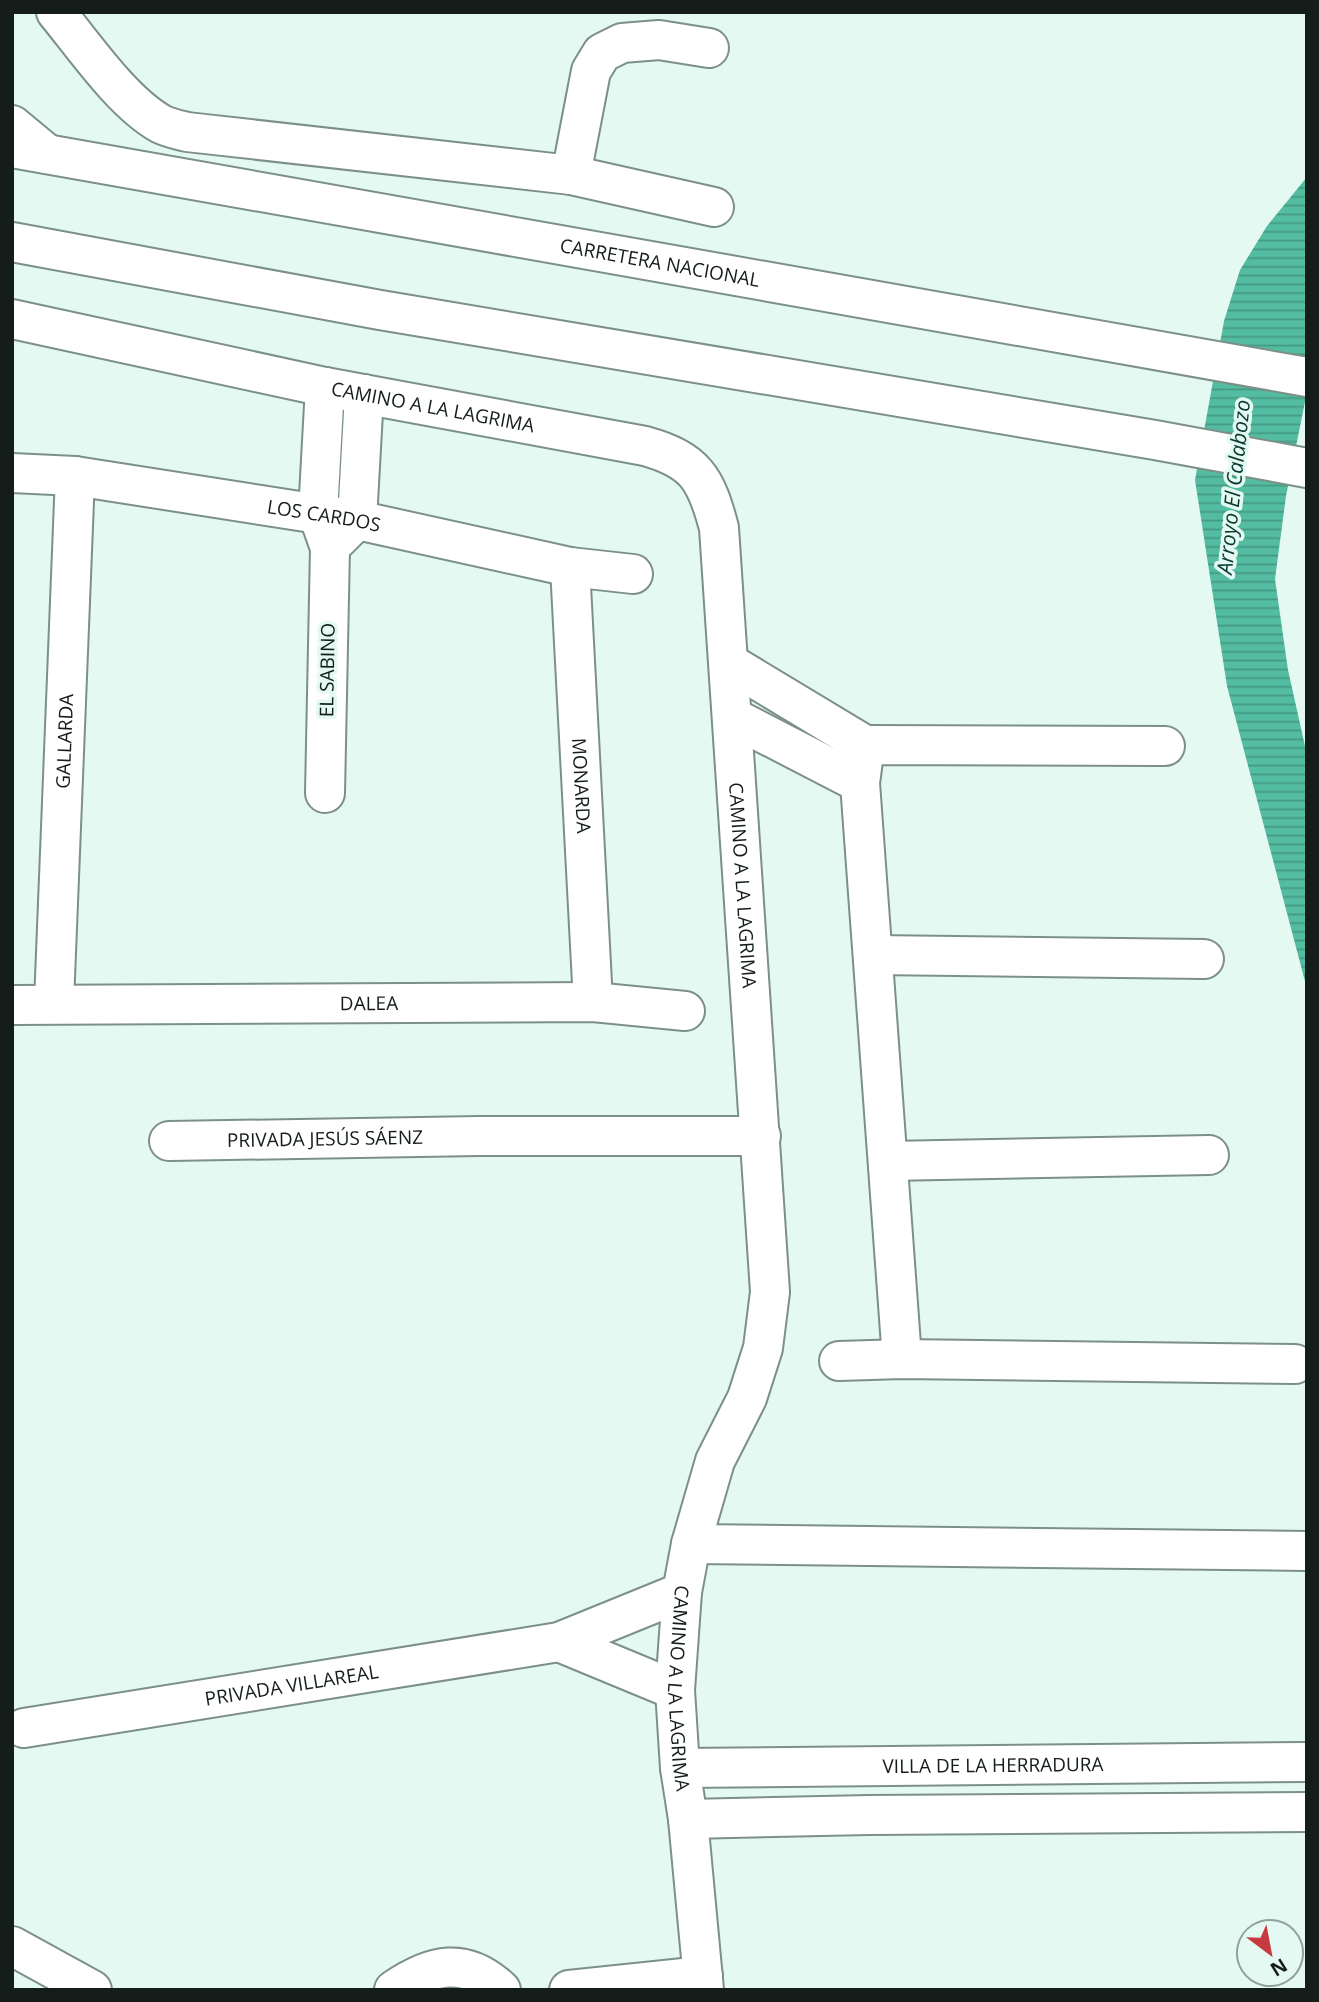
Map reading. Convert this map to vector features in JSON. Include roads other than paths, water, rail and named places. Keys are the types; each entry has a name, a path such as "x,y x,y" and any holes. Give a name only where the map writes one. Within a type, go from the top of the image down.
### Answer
{"main road":[{"path":"56,12 124,93 144,113 164,126 187,132 571,175 714,207"},
{"path":"571,175 591,71 603,53 622,43 659,40 709,48"},
{"path":"12,125 30,151"},
{"name":"CARRETERA NACIONAL","path":"30,151 1307,377"},
{"path":"12,242 380,310 1156,440 1307,468"},
{"name":"CAMINO A LA LAGRIMA","path":"12,319 325,387 645,446 671,453 687,463 700,478 712,501 719,528 771,1293 763,1348 747,1398 715,1461 691,1544 682,1592 675,1690 680,1768 688,1819 704,1983"},
{"name":"EL SABINO","path":"325,387 325,793"},
{"path":"324,531 358,520 364,394"},
{"name":"LOS CARDOS","path":"12,473 75,476 324,531"},
{"name":"GALLARDA","path":"54,1003 75,476"},
{"name":"LOS CARDOS","path":"358,520 570,567 633,574"},
{"name":"MONARDA","path":"570,567 593,1002"},
{"path":"729,663 864,745 1165,746"},
{"path":"732,718 860,783"},
{"path":"864,745 860,783 902,1359"},
{"path":"873,955 1203,959"},
{"name":"DALEA","path":"12,1005 593,1002 685,1012"},
{"name":"PRIVADA JESÚS SÁENZ","path":"169,1141 479,1136 761,1136"},
{"path":"888,1161 1209,1155"},
{"path":"839,1361 902,1359 1295,1364"},
{"path":"691,1544 1307,1551"},
{"name":"PRIVADA VILLAREAL","path":"24,1728 559,1642 682,1592"},
{"path":"559,1642 675,1690"},
{"name":"VILLA DE LA HERRADURA","path":"680,1768 1307,1762"},
{"path":"868,1765 869,1815"},
{"path":"774,1767 776,1816"},
{"path":"688,1819 1307,1812"},
{"path":"12,1946 92,1990"},
{"path":"394,1990 430,1969 450,1966 466,1968 489,1978 501,1990"},
{"path":"569,1990 704,1983"}],"water":[{"name":"Arroyo El Calabozo","path":"1307,177 1307,392 1286,496 1275,579 1288,670 1307,755 1307,989 1227,686 1195,480 1224,321 1240,270 1267,226"}]}
